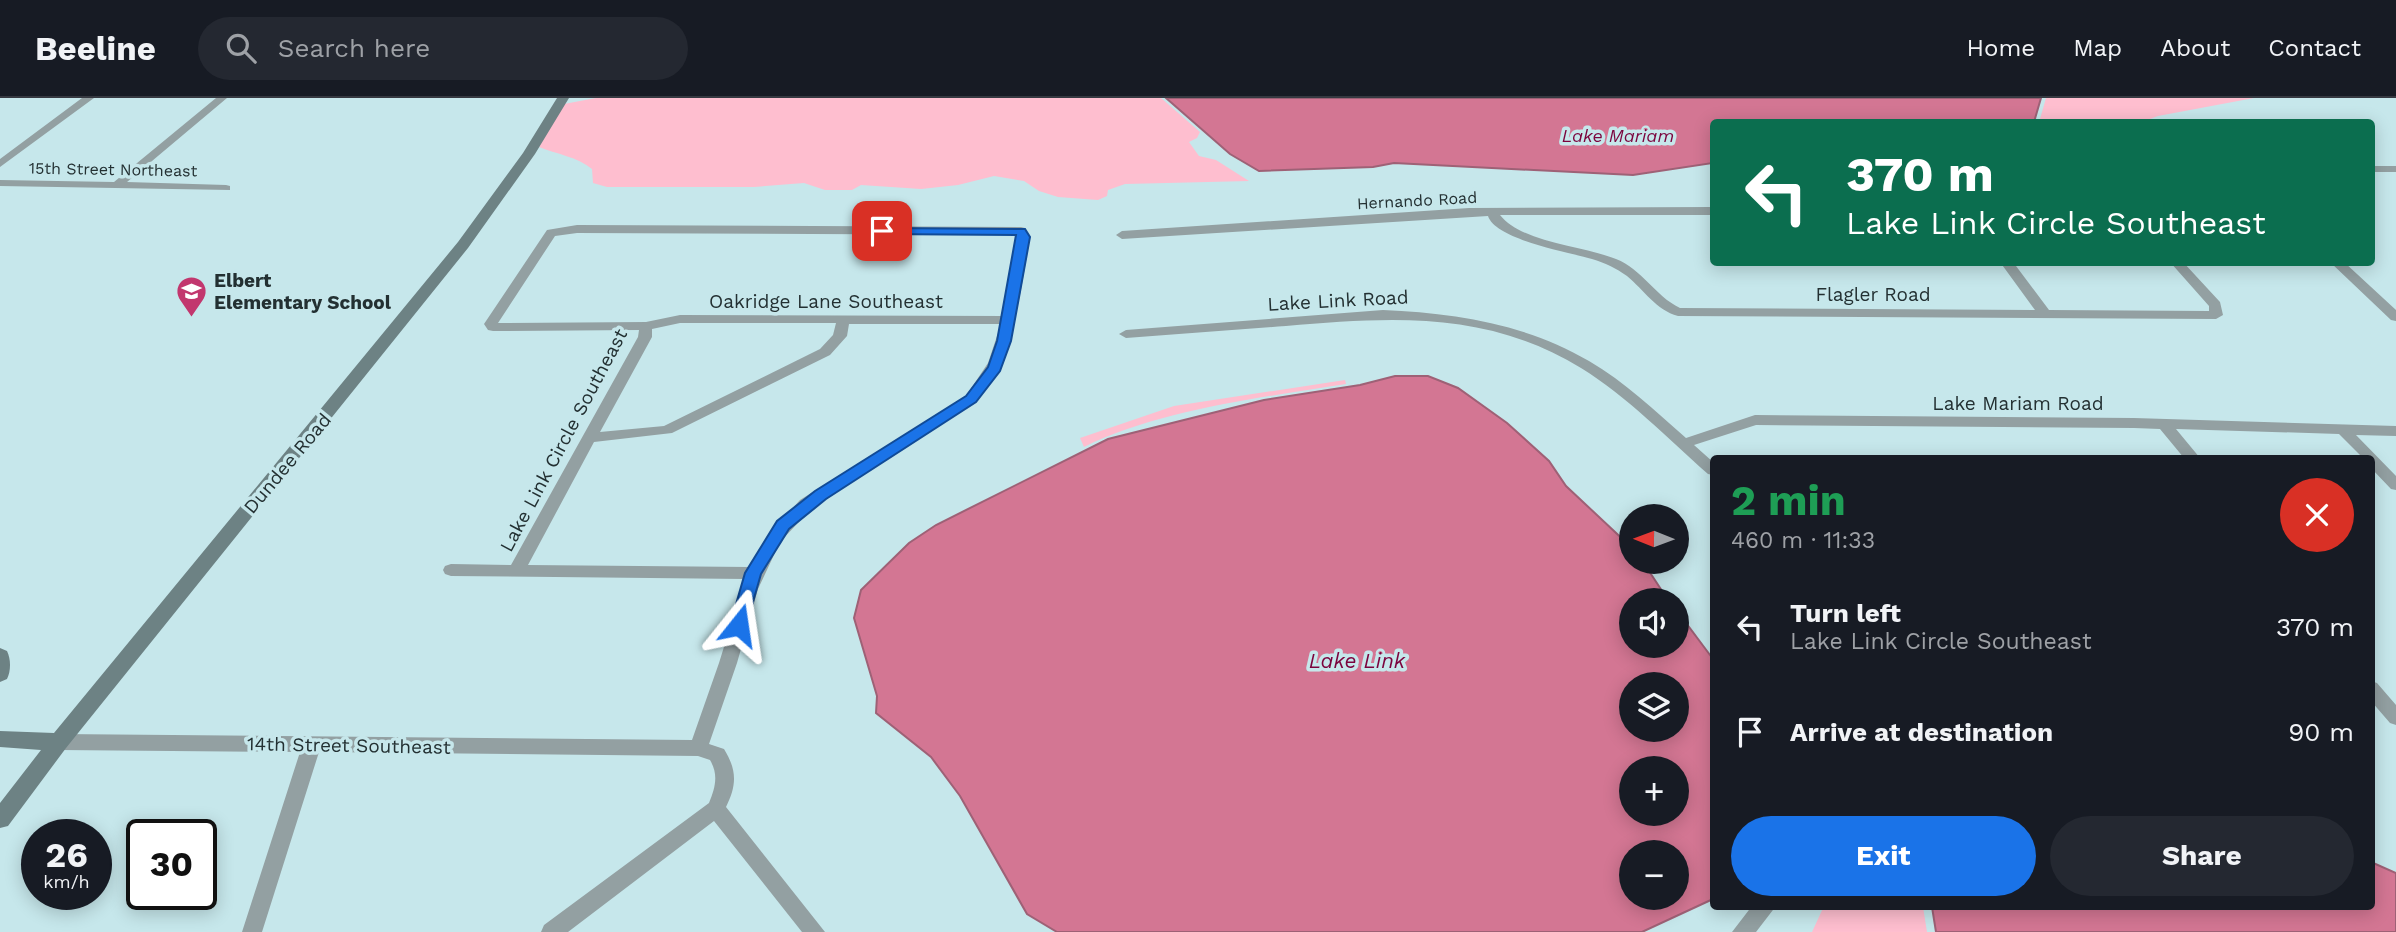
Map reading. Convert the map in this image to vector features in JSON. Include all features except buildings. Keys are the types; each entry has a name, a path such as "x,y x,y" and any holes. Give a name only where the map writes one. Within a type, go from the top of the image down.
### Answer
{"main road":[{"name":"Dundee Road","path":"0,820 59,742 463,245 529,154 563,98"},
{"name":"14th Street Southeast","path":"0,739 59,742"}],"street":[{"path":"0,164 89,98"},
{"path":"118,184 222,98"},
{"path":"2375,169 2396,169"},
{"name":"15th Street Northeast","path":"0,183 226,188"},
{"name":"Hernando Road","path":"1122,235 1494,212 1710,211"},
{"name":"Flagler Road","path":"1494,212 1495,219 1516,233 1616,263 1646,283 1668,308 1678,312 2216,315 2216,305 2180,266"},
{"name":"Lake Link Circle Southeast","path":"753,573 516,571 645,337 646,326 493,327 491,324 551,233 561,229 1021,231 1024,237 1007,320"},
{"path":"2009,266 2046,315"},
{"path":"2340,266 2396,317"},
{"name":"Lake Link Road","path":"1126,334 1383,314 1426,314 1467,320 1508,331 1577,359 1611,381 1683,444"},
{"name":"Oakridge Lane Southeast","path":"646,326 680,319 1007,320"},
{"path":"551,932 716,809 726,788 726,767 717,754 698,748 732,651 753,573 783,525 806,504 971,399 995,368 1007,320"},
{"path":"590,438 647,433 685,422 825,352 840,336 844,321"},
{"name":"Lake Mariam Road","path":"1683,444 1755,420 2396,431"},
{"path":"2166,426 2190,455"},
{"path":"2344,430 2367,455"},
{"path":"1683,444 1710,467"},
{"path":"2375,463 2396,485"},
{"path":"451,570 516,571"},
{"path":"2375,693 2396,718"},
{"name":"14th Street Southeast","path":"59,742 698,748"},
{"path":"252,932 312,745"},
{"path":"716,809 815,932"},
{"path":"1742,932 1762,910"}],"shaded area":[{"path":"596,98 1161,98 1200,132 1197,138 1189,142 1199,156 1216,160 1249,181 1125,184 1108,190 1107,196 1098,200 1058,197 1039,191 1024,181 994,176 958,185 921,189 861,185 852,190 825,190 804,183 754,187 607,187 593,183 592,169 586,165 539,147 564,104"},
{"path":"2046,98 2254,98 2150,119 2040,119"},
{"path":"1345,380 1346,384 1178,414 1113,434 1084,447 1080,438 1174,406"},
{"path":"1822,910 1923,910 1927,932 1812,932"}],"water":[{"name":"Lake Mariam","path":"1166,98 2041,98 2035,119 1710,119 1710,163 1633,175 1394,163 1373,167 1259,171 1230,154"},
{"name":"Lake Link","path":"1395,376 1428,376 1458,388 1507,423 1549,461 1566,486 1619,536 1619,574 1651,574 1660,588 1619,588 1619,658 1689,658 1689,627 1710,655 1710,900 1642,932 1057,932 1027,914 960,796 931,757 876,713 877,696 854,618 861,590 909,543 936,525 1108,439 1264,400 1360,385"},
{"path":"2375,864 2396,873 2396,932 1936,932 1932,910 2375,910"}],"place":[{"name":"Elbert Elementary School","path":"191,318"}],"route":[{"path":"739,625 753,573 783,525 806,504 971,399 995,368 1004,341 1024,237 1021,231 882,231"}]}
